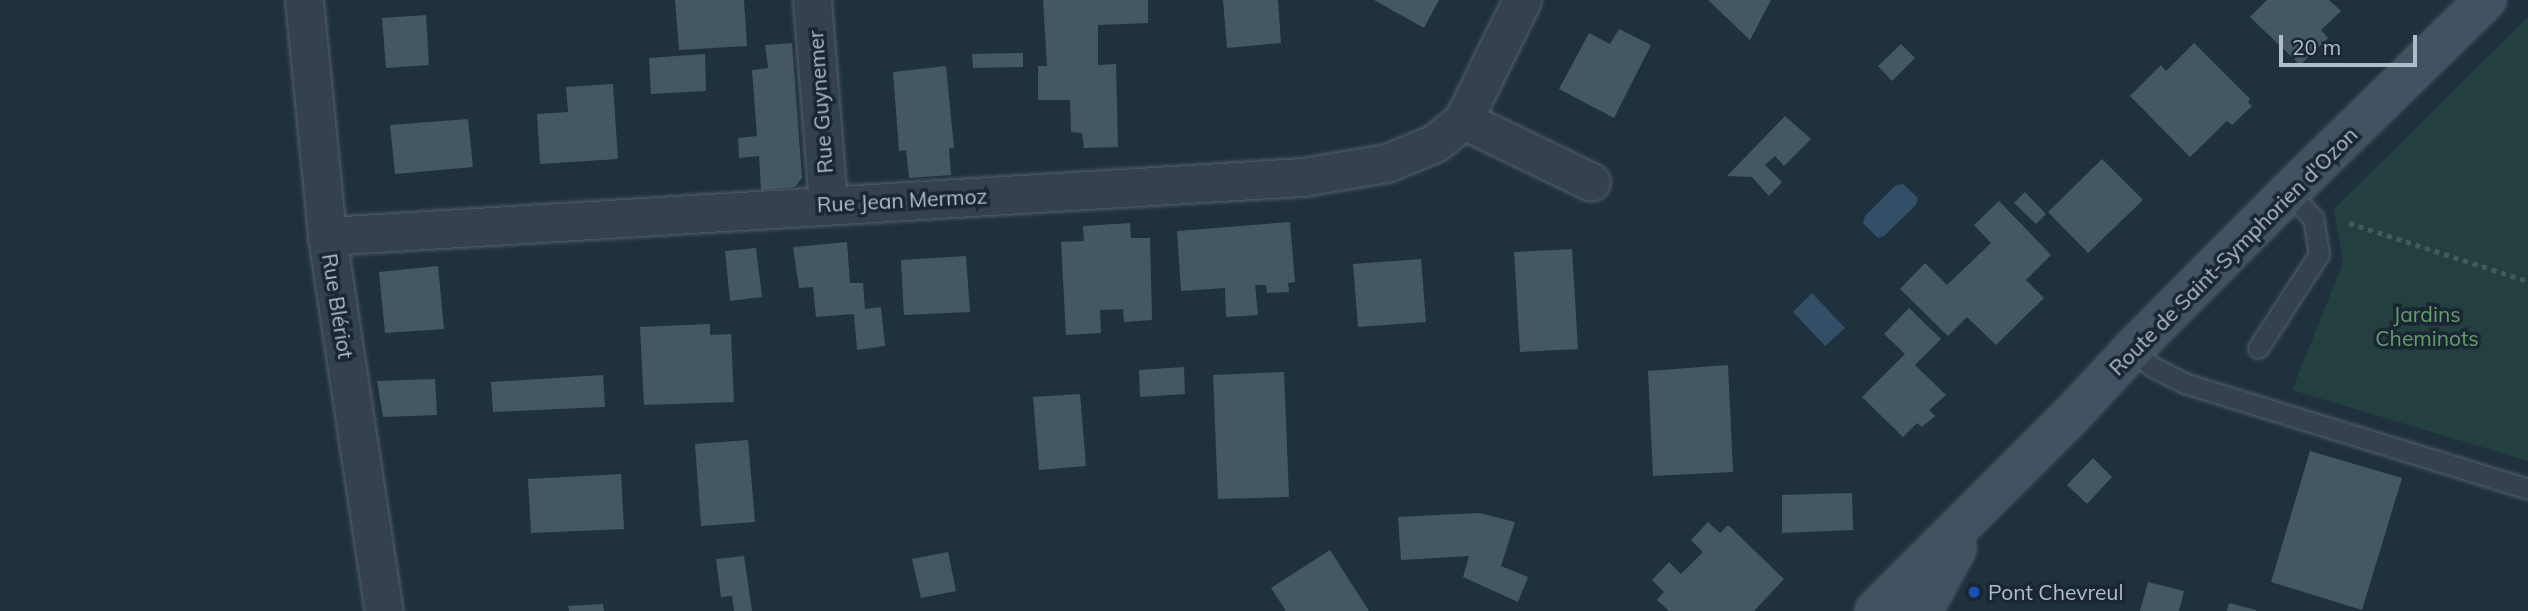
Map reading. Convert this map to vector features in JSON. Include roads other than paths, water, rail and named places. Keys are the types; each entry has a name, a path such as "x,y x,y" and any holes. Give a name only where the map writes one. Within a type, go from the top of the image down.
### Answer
{"street":[{"name":"Rue Blériot","path":"304,0 327,236 384,611"},
{"name":"Rue Guynemer","path":"812,0 828,204"},
{"name":"Rue Jean Mermoz","path":"327,236 1303,177 1387,163 1434,143 1463,120 1521,0"},
{"name":"Route de Saint-Symphorien d'Ozon","path":"1983,506 2132,350 2289,192 2486,0"},
{"path":"1463,120 1591,182"},
{"path":"1875,611 1983,506"},
{"path":"1922,611 1940,574 1983,506"}],"lane":[{"path":"2258,348 2319,254 2314,218 2289,192"},
{"path":"2132,350 2151,366 2184,383 2528,489"}],"water":[{"path":"1903,184 1918,198 1916,205 1884,236 1878,238 1863,223 1865,216 1896,185"},
{"path":"1812,293 1845,328 1825,346 1793,312"}],"place":[{"name":"Pont Chevreul","path":"1974,592"}],"park label":[{"name":"Jardins Cheminots","path":"2427,326"}]}
